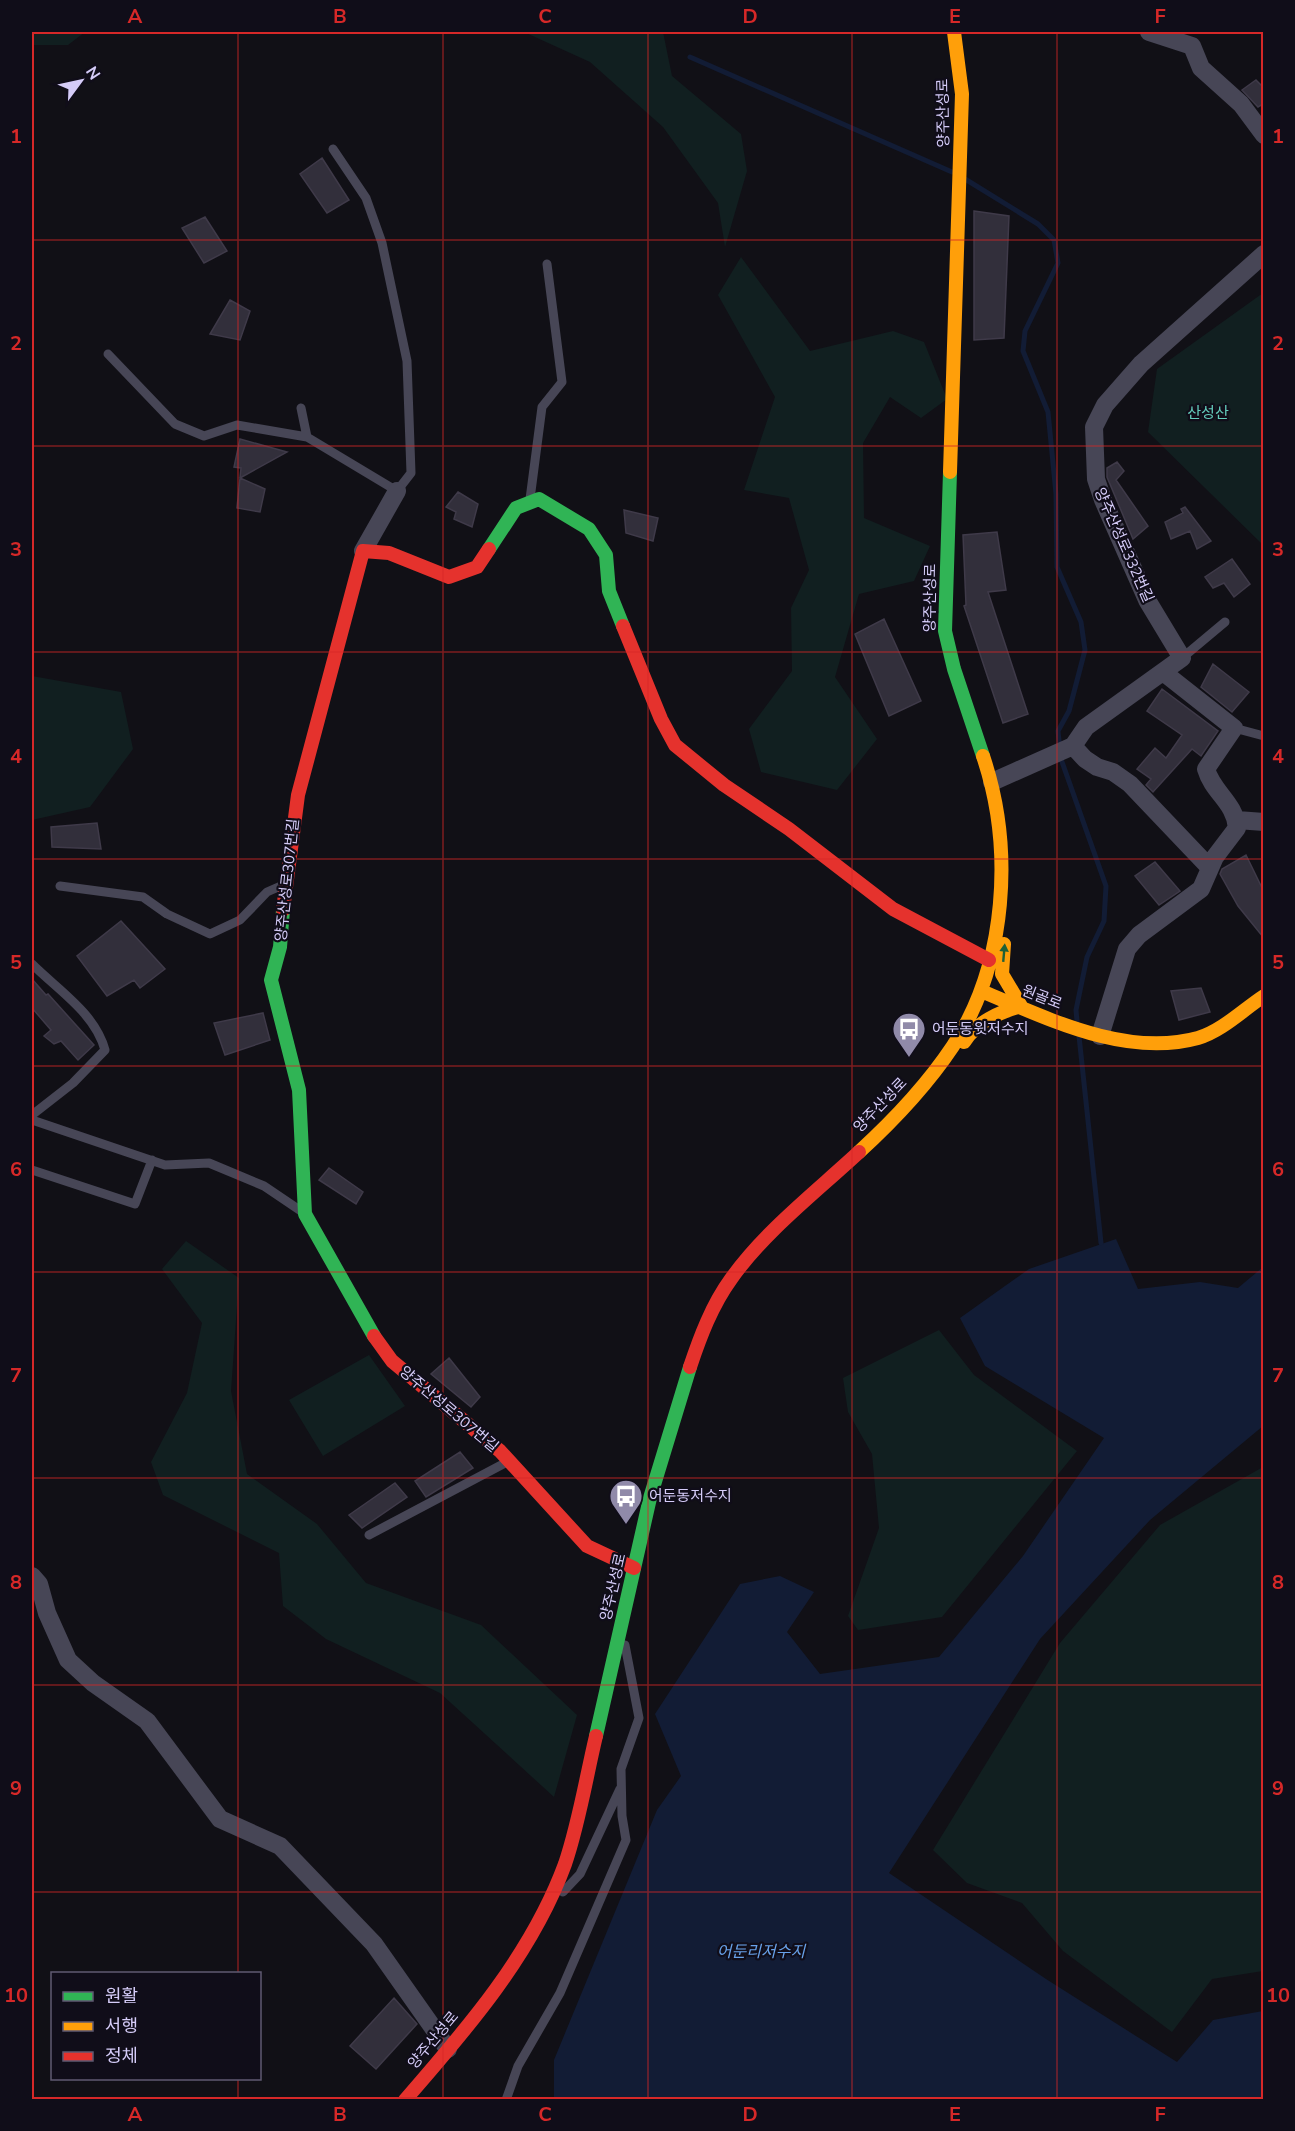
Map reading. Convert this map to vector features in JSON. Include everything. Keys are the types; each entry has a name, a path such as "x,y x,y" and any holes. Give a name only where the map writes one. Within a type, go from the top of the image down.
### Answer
{"street":[{"name":"양주산성로","path":"405,2100 448,2049 513,1964 544,1911 569,1851 658,1461 696,1349 726,1286 777,1227 896,1116 945,1057 981,991 989,960 1000,890 1002,843 992,782 956,682 945,631 962,94 954,32"},
{"path":"1149,32 1192,46 1201,68 1241,104 1263,135"},
{"name":"양주산성로332번길","path":"1182,658 1147,600 1103,500 1096,479 1095,427 1105,405 1141,364 1263,254"},
{"name":"양주산성로307번길","path":"397,491 363,551 298,795 285,884 280,947 271,980 299,1090 305,1214 366,1324 392,1362 509,1461 587,1546 634,1568"},
{"path":"363,551 390,553 449,577 477,567 516,508 539,499 589,529 606,555 609,591 661,719 675,745 724,785 789,829 893,909 989,960"},
{"path":"992,782 1070,746 1086,727 1182,658"},
{"path":"1095,1035 1127,949 1139,935 1201,889 1215,857 1237,828 1235,813 1209,780 1206,769 1233,728 1163,672"},
{"path":"1070,746 1084,759 1097,767 1113,772 1130,784 1210,868"},
{"path":"1237,820 1263,822"},
{"path":"926,1081 941,1077 970,1031 994,1014 1021,1006 1002,974 1006,905 1000,890"},
{"name":"원골로","path":"981,991 1095,1035 1154,1042 1199,1038 1263,996"},
{"path":"32,1576 39,1584 47,1613 68,1660 93,1683 147,1721 164,1747 203,1793 220,1819 280,1846 374,1944 448,2049"}],"lane":[{"path":"108,354 175,424 204,436 237,425 307,437 397,491 411,472 407,361 382,243 366,198 333,149"},
{"path":"530,501 542,407 562,382 547,264"},
{"path":"301,408 307,437"},
{"path":"1182,658 1225,622"},
{"path":"1233,728 1263,736"},
{"path":"60,886 143,897 167,914 210,934 240,920 267,892 285,884"},
{"path":"32,964 90,1018 101,1036 105,1050 73,1083 32,1115"},
{"name":"양주산성로307번길","path":"32,1120 165,1164 209,1163 264,1186 305,1214"},
{"path":"32,1170 135,1204 152,1160"},
{"path":"369,1535 509,1461"},
{"path":"506,2100 518,2066 560,1993 626,1840 621,1769 639,1718 621,1625"},
{"path":"544,1911 580,1874 621,1787"}],"green space":[{"path":"32,32 85,32 68,45 32,45"},
{"path":"524,32 663,32 672,76 741,134 747,171 725,247 718,203 663,127 590,62"},
{"path":"741,257 810,351 893,331 924,342 947,399 921,418 890,397 863,443 864,518 930,546 914,581 859,594 835,677 877,739 837,790 761,772 749,729 792,671 791,608 809,570 789,498 744,490 775,397 718,295"},
{"name":"산성산","path":"1263,293 1263,545 1148,432 1157,369"},
{"path":"32,676 121,692 133,749 90,807 32,820"},
{"path":"186,1241 239,1278 231,1391 247,1474 317,1524 366,1583 481,1625 577,1715 554,1797 440,1693 326,1639 283,1606 279,1553 163,1495 151,1462 187,1393 202,1323 162,1269"},
{"path":"939,1330 974,1375 1077,1451 942,1617 858,1630 848,1616 879,1528 872,1454 848,1412 843,1378"},
{"path":"369,1355 405,1406 323,1456 289,1400"},
{"path":"1263,1467 1263,1971 1212,1979 1172,2032 1063,1951 1022,1903 967,1883 933,1850 1060,1643 1160,1525"}],"water":[{"name":"어둔리저수지","path":"1116,1239 1138,1289 1200,1282 1238,1288 1263,1267 1263,1426 1150,1520 1040,1639 889,1873 1046,1979 1177,2062 1213,2020 1263,2011 1263,2099 554,2099 554,2060 657,1810 681,1776 655,1714 740,1584 780,1576 814,1592 787,1632 820,1674 939,1657 1023,1556 1104,1438 985,1366 960,1318 1029,1269"}],"building":[{"path":"1256,80 1263,87 1263,104 1258,107 1242,90"},
{"path":"322,158 349,200 327,213 300,174"},
{"path":"974,211 1009,216 1004,338 974,340"},
{"path":"205,217 227,251 204,263 182,228"},
{"path":"230,300 250,311 240,340 210,334"},
{"path":"240,439 287,452 240,478 241,468 234,467"},
{"path":"1117,462 1124,471 1116,480 1148,526 1133,539 1107,477 1107,468"},
{"path":"240,478 265,489 260,512 237,508"},
{"path":"458,492 478,504 472,527 454,519 456,512 446,507"},
{"path":"1185,507 1211,541 1197,549 1190,531 1171,539 1165,522 1183,513 1181,509"},
{"path":"624,510 658,518 653,541 626,533"},
{"path":"997,532 1006,590 988,592 1028,714 1003,723 964,606 966,605 963,535"},
{"path":"1232,559 1250,584 1234,597 1224,583 1213,588 1205,577"},
{"path":"884,619 921,701 889,716 855,634"},
{"path":"1213,664 1249,692 1232,712 1201,687"},
{"path":"1162,689 1218,731 1201,756 1192,749 1153,792 1146,785 1151,779 1137,769 1155,748 1166,758 1182,735 1147,711"},
{"path":"97,823 101,849 52,847 51,827"},
{"path":"1246,855 1263,890 1263,937 1238,906 1220,874 1222,869"},
{"path":"1155,862 1180,891 1159,905 1135,876"},
{"path":"121,921 165,969 140,988 134,980 107,996 77,956"},
{"path":"32,979 94,1045 78,1060 61,1041 54,1044 44,1036 51,1030 32,1008"},
{"path":"1201,988 1210,1012 1179,1020 1171,991"},
{"path":"263,1013 270,1040 225,1055 214,1023"},
{"path":"329,1168 363,1192 356,1204 319,1180"},
{"path":"449,1358 480,1397 471,1407 431,1374"},
{"path":"460,1452 473,1468 426,1497 415,1481"},
{"path":"395,1483 407,1497 362,1528 349,1515"},
{"path":"394,1998 417,2024 376,2069 350,2046"}],"waterway":[{"path":"690,57 952,172"},
{"path":"965,179 1038,224 1054,240 1058,263 1025,331 1023,351 1048,412 1056,494 1057,567 1081,622 1085,650 1069,711 1058,731 1061,759 1106,886 1104,921 1087,957 1076,1010 1077,1021"},
{"path":"1079,1036 1101,1243"}],"traffic: fast":[{"path":"950,472 945,631 954,669 983,756"},
{"path":"489,549 516,508 539,499 589,529 606,555 609,591 623,626"},
{"path":"283,910 280,947 271,980 299,1090 305,1214 374,1336"},
{"path":"596,1736 650,1498 690,1367"}],"traffic: slow":[{"path":"950,472 962,94 954,32"},
{"path":"859,1152 909,1102 943,1060 971,1013 985,979 1000,904 1001,866 999,828 993,791 983,756"},
{"path":"964,1042 982,1023 1021,1006 1002,974 1004,944"},
{"path":"981,991 1032,1013 1087,1032 1143,1043 1170,1043 1207,1035 1264,996"}],"traffic: jam":[{"path":"283,910 298,795 363,551 389,553 449,577 477,567 489,549"},
{"path":"623,626 661,719 675,745 724,785 789,829 893,909 989,960"},
{"path":"690,1367 712,1310 744,1262 775,1228 859,1152"},
{"path":"374,1336 392,1361 500,1451 587,1546 634,1568"},
{"path":"405,2100 474,2018 516,1960 535,1929 565,1864 596,1736"}],"place":[{"name":"어둔동윗저수지","path":"909,1058"},
{"name":"어둔동저수지","path":"626,1525"}]}
